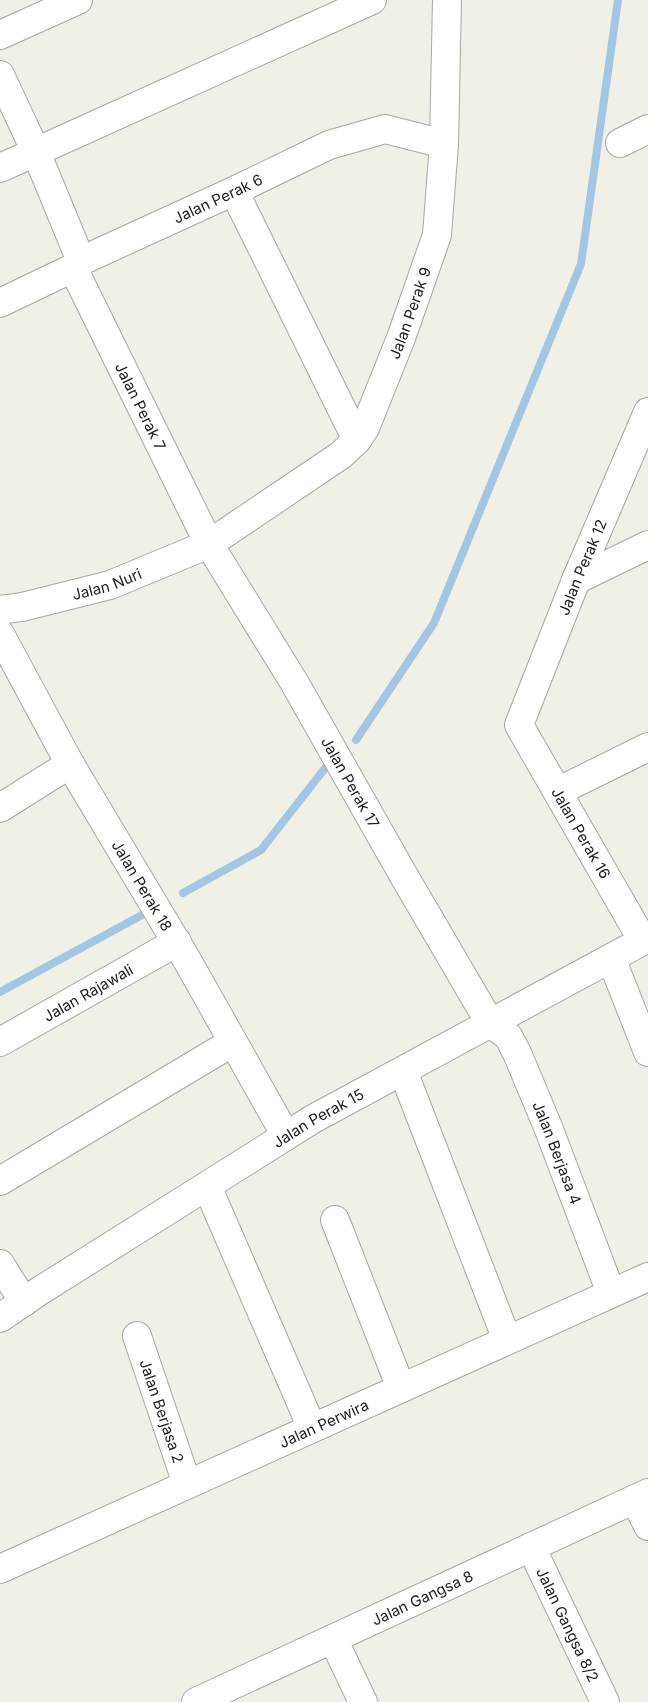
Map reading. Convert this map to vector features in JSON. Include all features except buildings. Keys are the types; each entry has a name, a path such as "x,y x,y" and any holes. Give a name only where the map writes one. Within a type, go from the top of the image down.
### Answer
{"street":[{"path":"0,35 78,0"},
{"path":"0,168 372,0"},
{"name":"Jalan Perak 9","path":"209,544 321,469 357,440 364,428 401,338 437,235 444,144 447,0"},
{"name":"Jalan Perak 7","path":"0,75 36,152 77,265 209,544"},
{"name":"Jalan Perak 6","path":"0,303 329,145 385,129 444,144"},
{"path":"620,143 648,129"},
{"path":"234,191 357,440"},
{"name":"Jalan Perak 12","path":"519,725 576,580 648,412"},
{"name":"Jalan Nuri","path":"0,610 22,607 110,585 209,544"},
{"name":"Jalan Perak 17","path":"209,544 294,682 490,1023"},
{"path":"576,580 648,545"},
{"name":"Jalan Perak 18","path":"0,634 70,764 176,942 286,1136"},
{"name":"Jalan Perak 16","path":"519,725 645,939"},
{"path":"559,794 566,788 648,747"},
{"path":"0,808 70,764"},
{"name":"Jalan Perak 15","path":"0,1318 313,1119 645,939"},
{"name":"Jalan Rajawali","path":"0,1042 176,942"},
{"path":"611,958 648,1052"},
{"name":"Jalan Berjasa 4","path":"490,1023 508,1036 517,1053 548,1127 611,1293"},
{"path":"0,1181 234,1042"},
{"path":"403,1071 507,1340"},
{"path":"207,1186 312,1428"},
{"path":"335,1220 401,1388"},
{"path":"0,1264 24,1302"},
{"name":"Jalan Perwira","path":"0,1569 648,1277"},
{"name":"Jalan Berjasa 2","path":"137,1336 188,1484"},
{"path":"641,1496 648,1526"},
{"name":"Jalan Gangsa 8","path":"196,1702 245,1692 333,1639 641,1496"},
{"name":"Jalan Gangsa 8/2","path":"531,1547 605,1702"},
{"path":"333,1639 362,1702"}],"waterway":[{"path":"356,740 434,623 581,264 618,0"},
{"path":"183,893 261,850 326,767"},
{"path":"0,992 142,915"}]}
